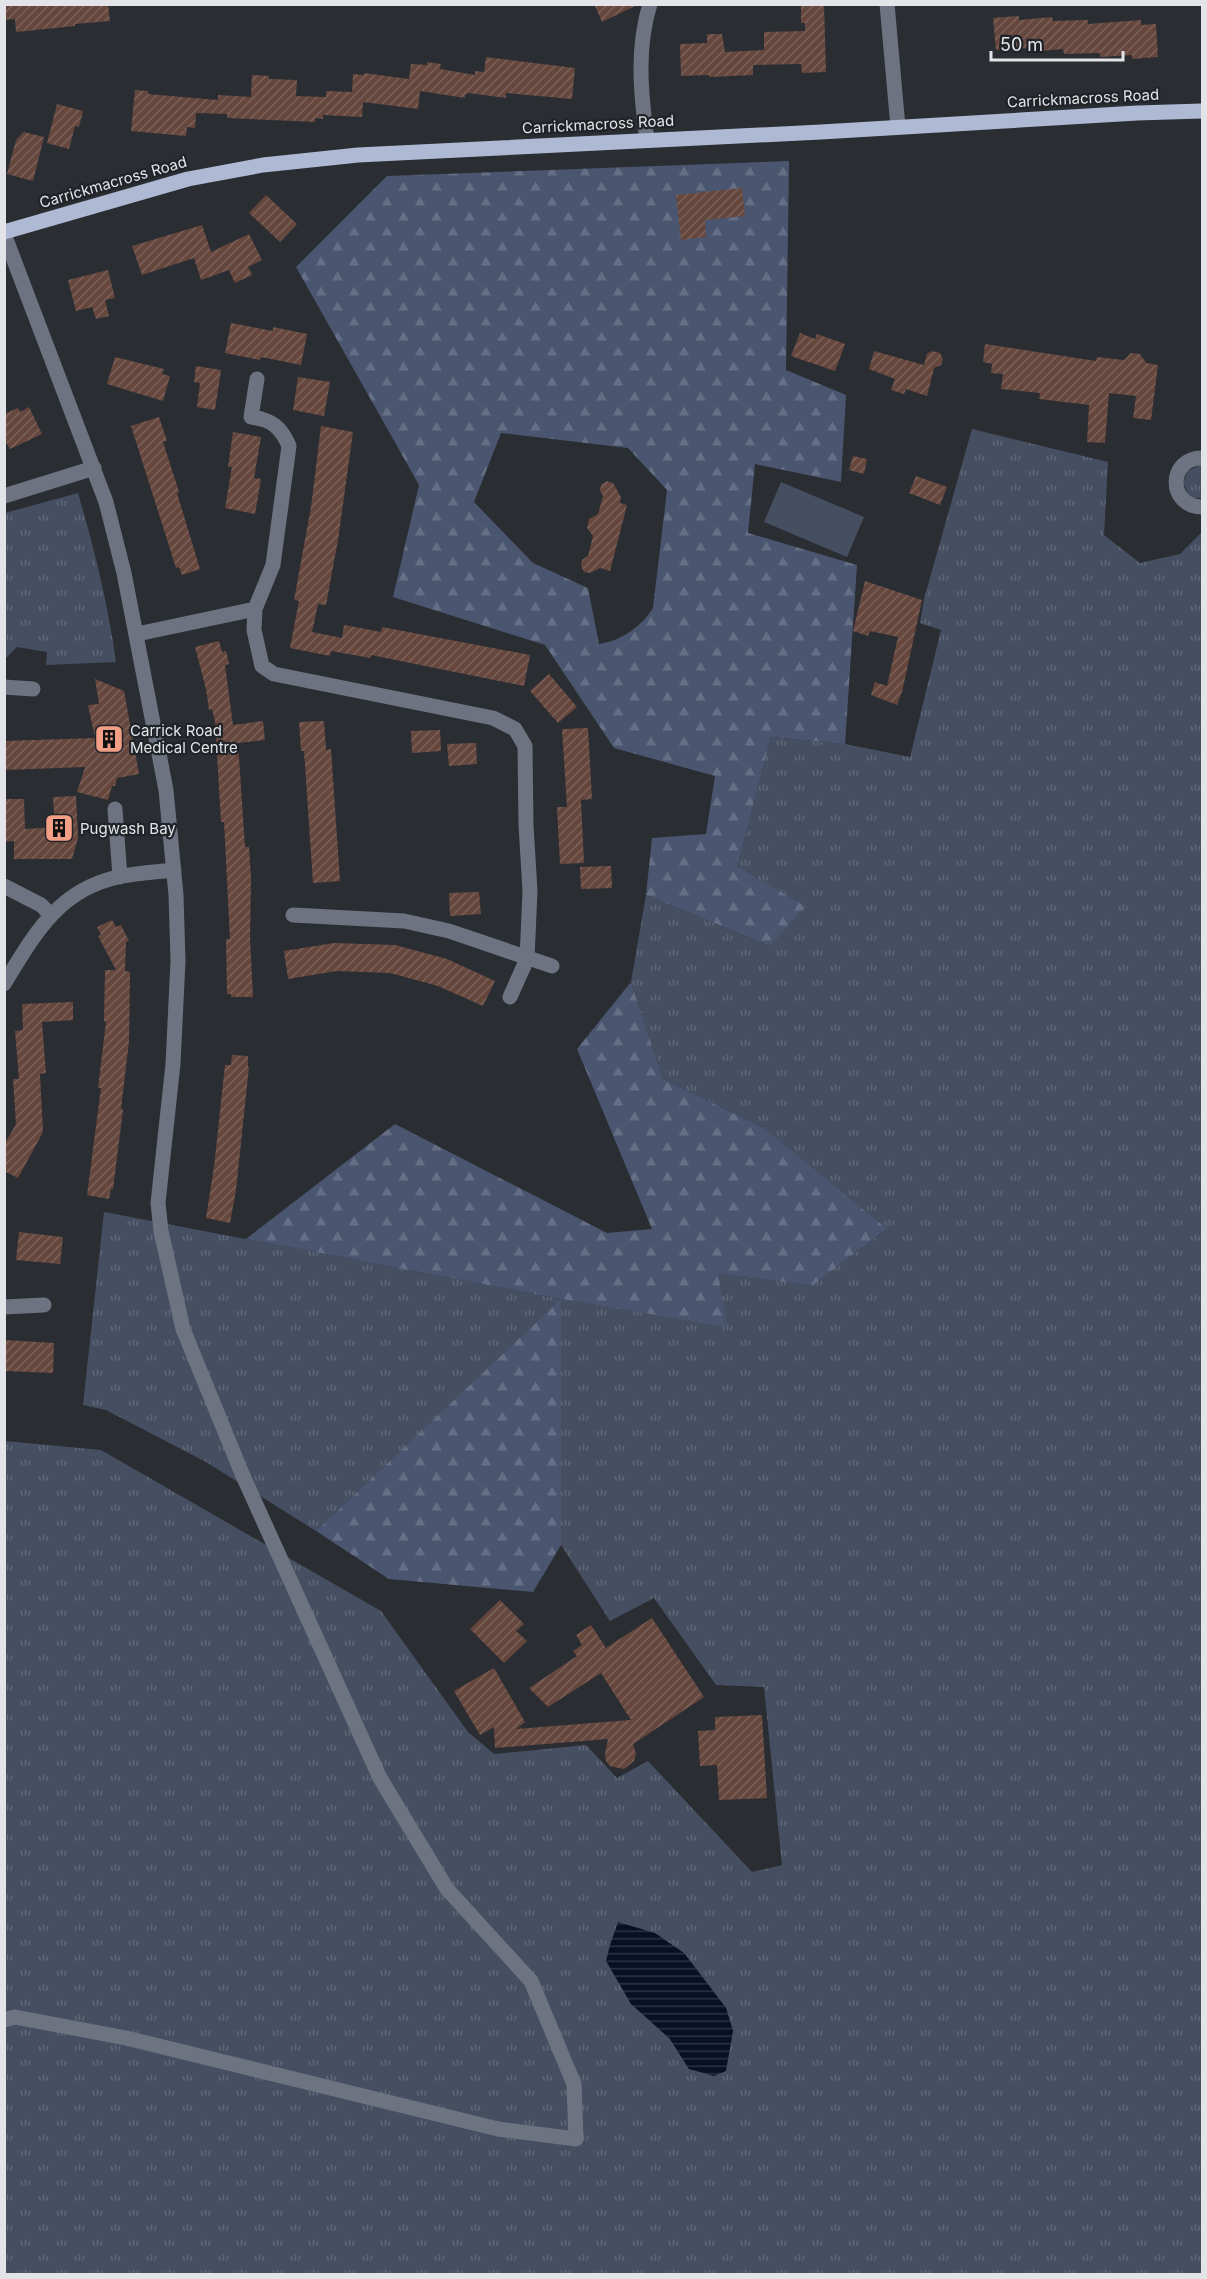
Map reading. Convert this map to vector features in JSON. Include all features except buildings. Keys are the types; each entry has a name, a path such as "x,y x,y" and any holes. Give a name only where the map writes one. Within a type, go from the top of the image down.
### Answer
{"main road":[{"name":"Carrickmacross Road","path":"4,233 188,179 263,165 357,155 1203,111"}],"street":[{"path":"647,140 640,82 646,17 650,4"},
{"path":"887,4 898,127"},
{"path":"4,233 94,468 124,573 166,790 174,870 177,950 176,1006 168,1120 158,1203 161,1231 183,1329 243,1476 380,1778 447,1889 531,1981 574,2084 576,2139 498,2129 126,2038 15,2017 4,2020"},
{"path":"257,379 250,417 262,418 282,430 289,446 273,565 255,609 254,630 261,666 274,674 493,718 515,729 525,746 530,891 528,959 510,997"},
{"path":"1203,458 1191,460 1185,464 1177,477 1176,484 1182,498 1188,503 1203,507"},
{"path":"4,496 94,468"},
{"path":"137,634 255,609"},
{"path":"4,687 33,689"},
{"path":"115,809 120,877"},
{"path":"4,984 31,939 50,915 81,890 120,877 174,870"},
{"path":"4,886 41,905 50,915"},
{"path":"293,915 404,921 449,931 552,966"},
{"path":"4,1307 44,1305"}],"green space":[{"path":"789,161 786,370 846,395 841,482 755,464 748,533 857,565 845,744 771,737 737,867 805,906 770,946 646,895 652,838 706,834 715,776 614,748 545,645 393,597 419,485 296,267 387,176","holes":["501,433 628,448 667,490 653,608 630,632 615,640 599,644 588,588 533,563 474,502"]},
{"path":"972,429 1108,462 1104,535 1140,563 1180,554 1202,532 1202,2274 5,2274 4,1441 101,1450 381,1611 468,1732 494,1754 586,1745 617,1778 648,1761 752,1872 782,1865 764,1687 716,1685 654,1598 610,1621 561,1545 561,1300 316,1531 206,1462 106,1410 83,1405 104,1212 561,1299 726,1326 717,1272 812,1286 886,1230 764,1128 663,1079 631,982 646,895 770,946 737,867 771,737 845,744 910,757 941,630 920,623 924,599","holes":["684,1953 726,2008 733,2031 689,2069 670,2039"]},
{"path":"1202,466 1202,498 1193,498 1188,494 1183,482 1188,471"},
{"path":"781,482 864,517 847,557 764,522"},
{"path":"78,493 100,576 116,662 46,665 47,652 17,647 5,659 5,513"},
{"path":"631,982 663,1079 764,1128 887,1229 812,1286 718,1273 727,1327 561,1299 246,1239 395,1124 607,1233 652,1229 577,1049"},
{"path":"561,1299 561,1545 533,1592 389,1579 316,1531"}],"shaded area":[{"path":"618,1922 655,1933 684,1953 726,2008 733,2031 726,2071 714,2076 689,2069 670,2039 631,2004 606,1961"}],"place":[{"name":"Carrick Road Medical Centre","path":"109,739"},
{"name":"Pugwash Bay","path":"59,828"}]}
